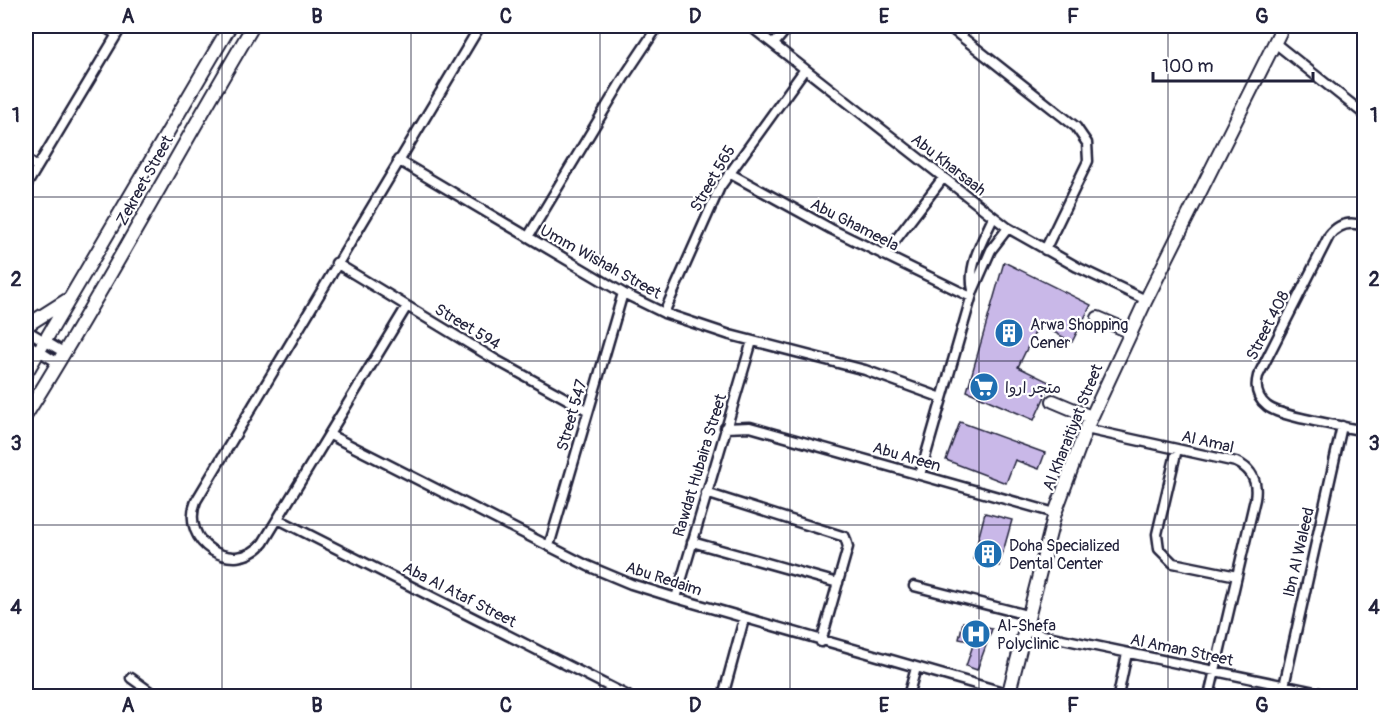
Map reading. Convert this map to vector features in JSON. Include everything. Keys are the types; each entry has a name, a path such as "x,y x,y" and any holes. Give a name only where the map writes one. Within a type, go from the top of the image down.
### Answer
{"street":[{"path":"104,26 116,34"},
{"path":"26,186 122,26"},
{"name":"Zekreet Street","path":"42,346 231,26"},
{"name":"Zekreet Street","path":"26,415 62,358 253,26"},
{"path":"407,306 330,435 257,550 238,558 229,557 206,545 194,530 191,520 196,501 336,262 480,26"},
{"path":"528,237 626,74 658,26"},
{"name":"Abu Kharsaah","path":"750,26 993,218 1045,250 1146,300"},
{"path":"774,45 789,26"},
{"path":"948,26 1076,127 1085,137 1089,149 1087,167 1045,250"},
{"name":"Al Kharaitiyat Street","path":"1009,696 1027,615 1055,513 1088,423 1146,300 1283,26"},
{"path":"1275,43 1365,114"},
{"name":"Street 565","path":"664,313 713,201 729,173 805,69"},
{"path":"26,159 37,167"},
{"name":"Umm Wishah Street","path":"398,160 623,293 664,313 752,341 837,362 942,398"},
{"name":"Abu Ghameela","path":"729,173 884,255 972,294"},
{"path":"884,255 943,178"},
{"path":"972,294 971,279 976,256 993,218"},
{"name":"Street 408","path":"1365,226 1356,223 1343,224 1329,236 1257,381 1259,396 1269,408 1365,430"},
{"path":"920,475 972,294 991,250 1008,228"},
{"name":"Street 594","path":"336,262 496,360 587,410"},
{"name":"Street 547","path":"549,546 623,293"},
{"path":"62,358 42,346 26,328 70,298"},
{"path":"1098,318 1131,332"},
{"name":"Rawdat Hubaira Street","path":"676,598 752,341"},
{"path":"26,343 42,346"},
{"path":"26,373 42,346"},
{"path":"1053,401 1088,423"},
{"name":"Abu Areen","path":"730,413 750,427 1055,513"},
{"name":"Al Amal","path":"1088,423 1177,449 1236,462 1247,469 1254,480 1255,499 1237,576"},
{"name":"Ibn Al Waleed","path":"1284,686 1342,426"},
{"name":"Abu Areen","path":"725,429 750,427"},
{"name":"Abu Redaim","path":"330,435 609,575 744,619 1009,696"},
{"path":"1177,449 1157,534 1159,549 1173,563 1237,576 1209,696"},
{"path":"706,493 843,535 847,540 848,547 821,642"},
{"name":"Aba Al Ataf Street","path":"278,519 628,696"},
{"path":"692,542 838,583"},
{"path":"914,586 1027,615"},
{"path":"723,696 744,619"},
{"name":"Al Aman Street","path":"1024,631 1334,696"},
{"path":"1118,696 1127,653"},
{"path":"908,696 916,668"},
{"path":"132,678 156,696"}],"building":[{"name":"Arwa Shopping Cener","path":"1004,262 1091,305 1072,342 1039,324 1018,367 1051,383 1034,420 967,391"},
{"path":"960,422 1045,453 1039,469 1015,460 1006,483 946,460"},
{"path":"985,513 1012,520 999,566 973,559"},
{"name":"Al-Shefa Polyclinic","path":"963,622 992,629 977,670 966,666 974,642 959,639"}],"place":[{"name":"Arwa Shopping Cener","path":"1009,333"},
{"name":"متجر اروا","path":"984,387"},
{"name":"Doha Specialized Dental Center","path":"988,554"},
{"name":"Al-Shefa Polyclinic","path":"976,634"}]}
